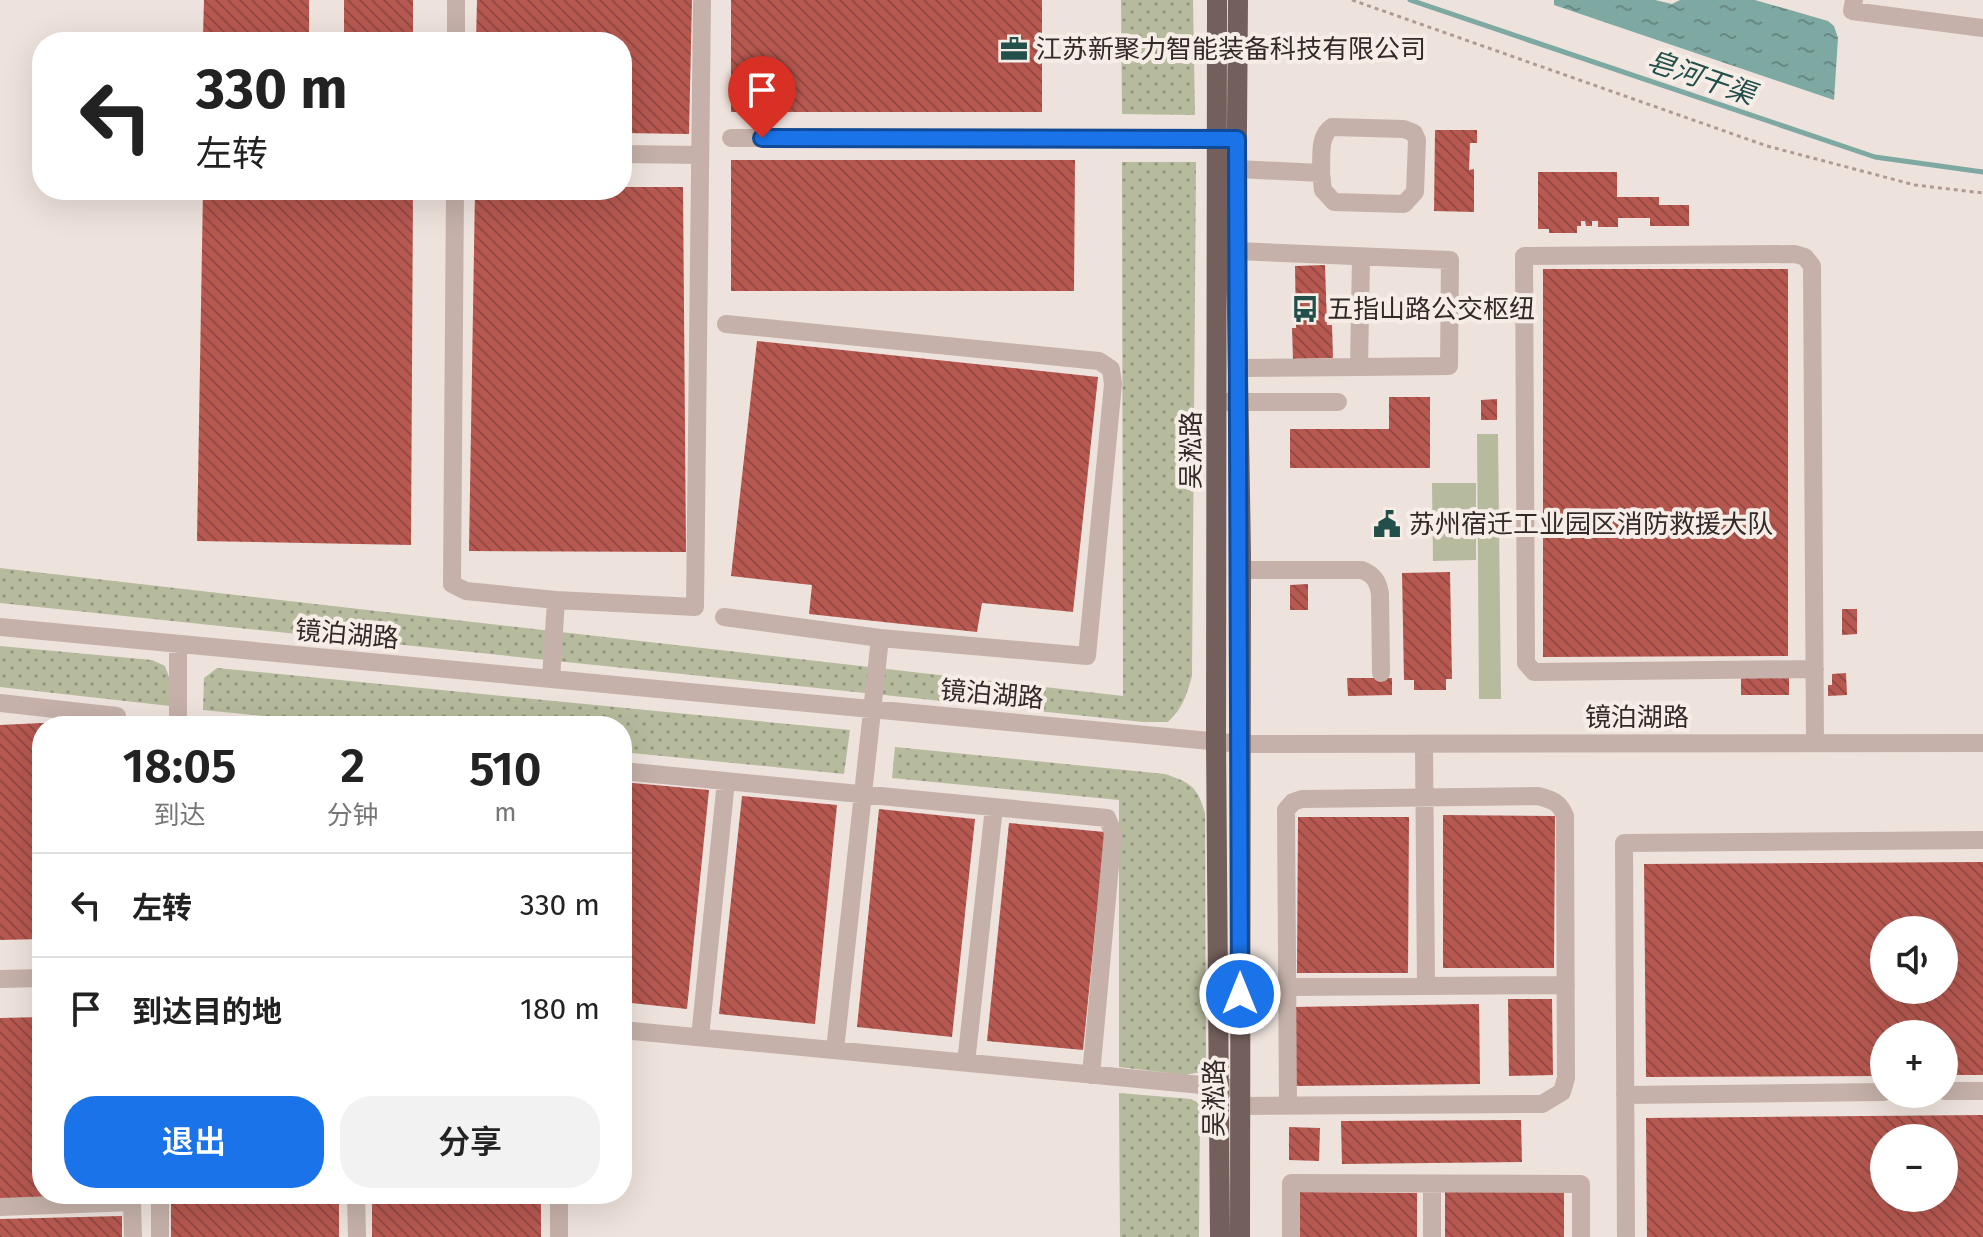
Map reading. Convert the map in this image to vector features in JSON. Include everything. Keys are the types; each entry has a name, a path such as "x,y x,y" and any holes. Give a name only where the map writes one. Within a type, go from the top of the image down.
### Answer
{"main road":[{"name":"吴淞路","path":"1217,0 1227,139 1238,169 1236,251 1242,744 1240,1237"},
{"name":"吴淞路","path":"1220,1237 1217,402 1227,139 1238,0"}],"street":[{"path":"456,0 456,32"},
{"path":"455,200 452,584 466,591 556,600 695,607 702,0"},
{"path":"1854,0 1852,11 1983,28"},
{"path":"1332,127 1404,129 1414,133 1417,140 1415,192 1404,204 1334,202 1323,190 1321,173 1323,138 1332,127"},
{"path":"731,138 1227,139"},
{"path":"632,154 700,155"},
{"path":"1238,169 1321,173"},
{"path":"1236,251 1450,260 1449,366 1238,368"},
{"path":"1815,669 1534,672 1526,663 1524,256 1795,254 1805,257 1812,266 1815,669 1815,743"},
{"path":"1359,367 1361,257"},
{"path":"724,617 880,638 1087,656 1113,384 1111,369 1099,361 726,324"},
{"path":"1217,402 1338,402"},
{"path":"1241,570 1362,570 1372,574 1380,594 1381,673"},
{"path":"551,679 556,600"},
{"name":"镜泊湖路","path":"0,627 1242,744 1983,743"},
{"path":"835,1050 880,638"},
{"path":"178,644 178,716"},
{"path":"0,703 117,716"},
{"path":"1424,744 1426,986"},
{"path":"632,772 1107,818 1113,832 1091,1075"},
{"path":"700,1037 726,781"},
{"path":"632,1031 1219,1087 1240,1097 1288,1106 1542,1104 1562,1092 1566,1078 1565,816 1561,806 1554,800 1538,796 1302,799 1293,802 1286,810 1288,1106"},
{"path":"966,1063 994,807"},
{"path":"1626,1237 1624,843 1983,840"},
{"path":"0,979 32,978"},
{"path":"1287,987 1566,985"},
{"path":"1958,1091 1983,1091"},
{"path":"1625,1095 1870,1092"},
{"path":"1291,1237 1291,1183 1581,1184 1581,1237"},
{"path":"1432,1184 1432,1237"},
{"path":"0,1207 79,1204"},
{"path":"132,1204 133,1237"},
{"path":"160,1204 160,1237"},
{"path":"356,1204 357,1237"},
{"path":"559,1204 559,1237"}],"path":[{"path":"1352,0 1767,146 1915,185 1983,193"}],"green space":[{"path":"1121,0 1193,0 1195,115 1122,114"},
{"path":"1122,162 1196,162 1192,676 1181,706 1168,722 1143,722 0,603 0,568 1123,696"},
{"path":"1477,434 1498,434 1501,699 1479,699"},
{"path":"1432,483 1476,483 1476,560 1433,561"},
{"path":"0,646 152,660 165,666 170,680 170,706 0,687"},
{"path":"217,668 850,730 844,774 632,753 632,716 264,716 203,710 204,678"},
{"path":"895,747 1165,774 1192,787 1205,813 1206,1063 1201,1072 1185,1075 1119,1067 1119,800 892,778"},
{"path":"1119,1093 1191,1099 1200,1104 1199,1237 1120,1237"}],"water":[{"path":"1554,0 1655,0 1672,4 1680,0 1755,0 1828,21 1834,26 1838,38 1834,100 1554,5"}],"building":[{"path":"204,0 309,0 309,32 203,32"},
{"path":"344,0 413,0 413,32 344,32"},
{"path":"477,0 692,0 689,134 632,133 632,32 476,32"},
{"path":"731,0 1042,0 1042,112 731,112"},
{"path":"1435,130 1477,130 1477,143 1470,143 1469,170 1474,169 1474,212 1434,211"},
{"path":"731,160 1075,160 1074,291 731,291"},
{"path":"1538,172 1617,172 1617,197 1659,197 1659,205 1689,205 1689,226 1650,226 1650,218 1618,218 1618,227 1598,227 1598,221 1586,226 1585,221 1581,221 1577,233 1549,233 1549,229 1538,229"},
{"path":"632,187 683,187 686,552 469,551 475,200 632,200"},
{"path":"203,200 413,200 411,545 197,541"},
{"path":"1325,265 1327,325 1332,325 1333,358 1293,359 1295,266"},
{"path":"1543,269 1788,269 1788,656 1543,657"},
{"path":"757,341 1098,377 1073,612 982,603 977,632 809,614 812,585 731,576"},
{"path":"1389,397 1430,397 1430,468 1290,468 1290,429 1389,429"},
{"path":"1497,399 1497,420 1481,420 1481,400"},
{"path":"1450,572 1452,679 1446,679 1446,690 1414,690 1414,680 1404,680 1402,573"},
{"path":"1308,584 1308,610 1290,610 1290,585"},
{"path":"1842,609 1857,609 1857,634 1842,635"},
{"path":"1846,673 1847,695 1828,696 1832,674"},
{"path":"1741,677 1789,677 1789,695 1741,695"},
{"path":"1347,678 1392,678 1392,695 1348,696"},
{"path":"32,723 32,939 0,940 0,725"},
{"path":"632,783 709,790 687,1009 632,1003"},
{"path":"742,796 837,805 815,1024 719,1014"},
{"path":"879,809 975,819 952,1037 857,1027"},
{"path":"1443,815 1555,816 1554,968 1443,968"},
{"path":"1298,817 1409,817 1408,973 1297,973"},
{"path":"1009,823 1105,832 1083,1050 987,1041"},
{"path":"1983,862 1983,1075 1958,1075 1958,1020 1870,1020 1870,1076 1646,1077 1644,864"},
{"path":"1508,999 1552,999 1553,1075 1509,1076"},
{"path":"1479,1004 1480,1084 1293,1086 1292,1007"},
{"path":"32,1017 32,1198 0,1199 0,1018"},
{"path":"1983,1115 1983,1237 1647,1237 1646,1118"},
{"path":"1521,1120 1522,1162 1342,1164 1341,1121"},
{"path":"1289,1127 1320,1128 1319,1161 1289,1160"},
{"path":"1298,1192 1417,1193 1417,1237 1298,1237"},
{"path":"1445,1192 1564,1192 1564,1237 1445,1237"},
{"path":"171,1204 339,1204 339,1237 171,1237"},
{"path":"372,1204 541,1204 541,1237 372,1237"},
{"path":"122,1216 122,1237 0,1237 0,1219"}],"waterway":[{"name":"皂河干渠","path":"1410,0 1875,157 1983,172"}],"place":[{"name":"江苏新聚力智能装备科技有限公司","path":"1014,49"},
{"name":"五指山路公交枢纽","path":"1305,309"},
{"name":"苏州宿迁工业园区消防救援大队","path":"1387,524"}],"route":[{"path":"762,138 1237,139 1242,744 1240,994"}]}
